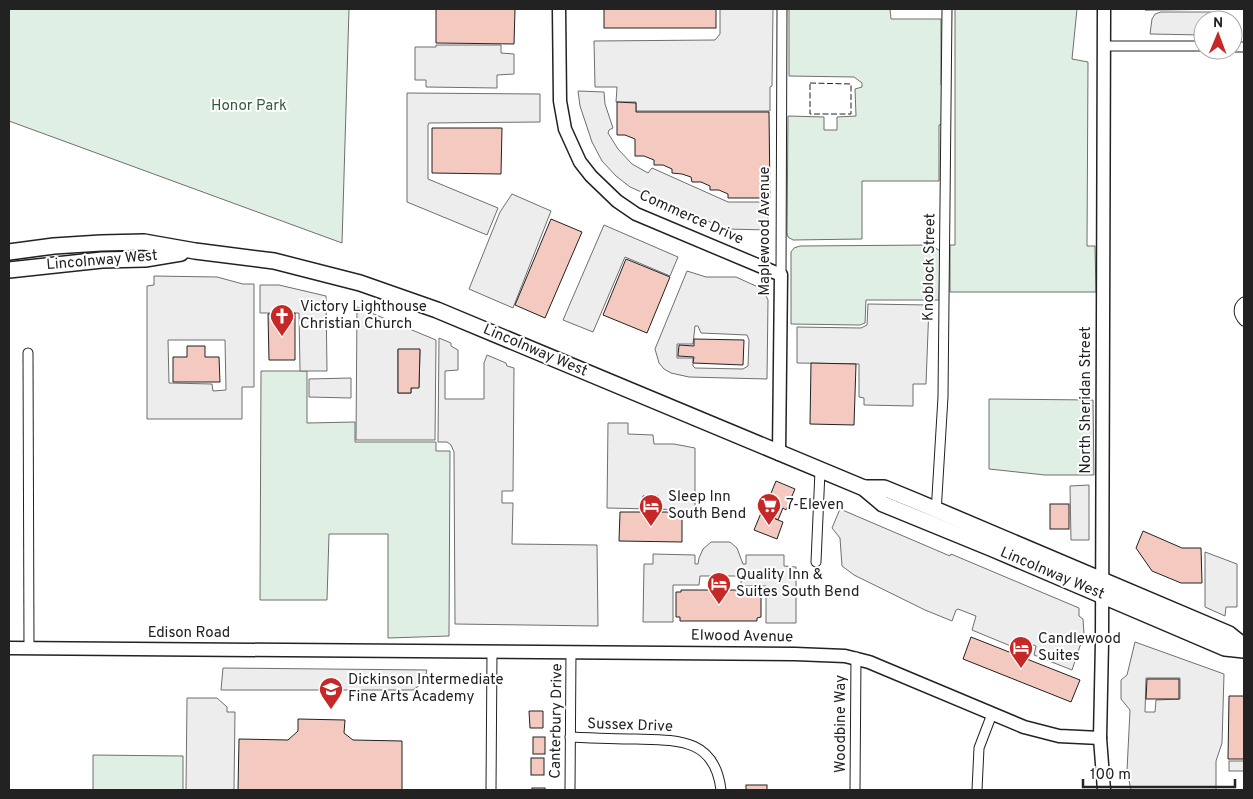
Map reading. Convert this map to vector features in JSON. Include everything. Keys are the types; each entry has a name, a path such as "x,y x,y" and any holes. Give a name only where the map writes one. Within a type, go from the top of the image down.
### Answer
{"main road":[{"name":"Lincolnway West","path":"9,252 82,244 144,242 195,251 274,261 360,283 437,310 864,488 882,504 1225,648 1244,650"},
{"name":"Lincolnway West","path":"9,270 102,260 145,259 195,251"},
{"name":"Lincolnway West","path":"864,488 884,488 936,509 1229,634 1244,646"}],"street":[{"name":"Commerce Drive","path":"559,9 560,108 572,146 591,176 617,201 636,214 781,275"},
{"name":"Maplewood Avenue","path":"779,454 782,9"},
{"name":"Knoblock Street","path":"936,526 943,397 947,9"},
{"name":"North Sheridan Street","path":"1104,9 1100,738 1104,790"},
{"path":"1104,46 1193,46"},
{"path":"1244,302 1239,311 1244,321"},
{"path":"28,353 29,648"},
{"path":"816,562 820,471"},
{"name":"Edison Road","path":"9,648 369,651"},
{"name":"Elwood Avenue","path":"369,651 795,654 856,658 1041,732 1059,736 1100,738"},
{"path":"491,790 492,652"},
{"name":"Canterbury Drive","path":"570,790 571,652"},
{"name":"Woodbine Way","path":"855,790 856,658"},
{"path":"977,790 979,748 992,714"},
{"name":"Sussex Drive","path":"570,738 672,740 688,743 710,760 716,770 720,790"}],"green space":[{"name":"Honor Park","path":"9,9 349,9 342,243 9,121"},
{"path":"789,9 890,9 891,19 941,19 941,85 943,86 942,124 939,125 939,181 862,181 862,239 793,240 788,237 788,116 824,117 824,130 837,130 837,117 856,116 855,89 862,87 862,83 854,77 789,76"},
{"path":"955,9 1077,9 1072,59 1088,62 1087,246 1095,246 1096,292 950,292 950,245 955,245"},
{"path":"931,245 940,251 939,300 866,300 865,323 860,325 791,324 791,252 794,248 800,246"},
{"path":"261,371 307,371 307,423 355,422 355,442 436,442 436,451 450,451 449,636 388,638 388,534 329,534 327,600 260,600"},
{"path":"989,399 1093,400 1094,475 1045,475 989,469"},
{"path":"93,755 183,756 183,790 93,790"}],"shaded area":[{"path":"720,9 773,9 770,111 636,111 636,102 616,102 617,87 595,87 594,41 715,40 720,34"},
{"path":"1161,12 1193,12 1193,35 1150,34 1152,19 1155,14"},
{"path":"436,45 501,45 501,53 514,54 514,74 497,75 497,88 426,87 426,80 415,80 415,47 436,47"},
{"path":"578,91 604,92 605,104 613,128 608,133 618,149 632,164 648,173 652,168 728,202 768,202 768,230 726,229 630,187 602,161 592,142 580,106"},
{"path":"407,93 540,94 540,122 429,123 428,125 428,179 498,208 487,235 407,202"},
{"path":"512,194 551,211 513,308 469,289 500,212"},
{"path":"604,225 678,257 670,276 625,257 593,332 563,320"},
{"path":"687,271 706,277 736,277 758,287 768,300 767,379 689,377 671,373 659,363 655,349","holes":["695,326 698,326 701,333 747,335 749,340 748,366 743,369 695,368 693,366 693,358 677,358 677,344 693,344"]},
{"path":"154,276 217,277 243,284 254,284 254,387 242,387 242,419 147,419 147,286 154,285","holes":["168,340 225,340 226,390 213,391 212,384 169,383"]},
{"path":"260,285 279,285 326,296 327,371 300,371 299,313 260,313"},
{"path":"868,304 929,305 926,384 913,384 913,406 864,405 864,398 859,397 859,364 797,363 797,327 861,328 867,325"},
{"path":"357,307 436,340 435,440 356,440","holes":["398,350 420,350 419,387 411,388 411,393 398,393"]},
{"path":"439,338 451,343 451,346 458,350 458,370 445,371 445,399 484,399 484,363 487,355 514,368 513,491 502,491 502,503 513,503 512,544 597,545 598,626 455,624 454,452 451,445 447,442 438,442"},
{"path":"351,378 351,398 309,397 309,379"},
{"path":"608,423 628,423 628,434 653,435 654,444 674,444 695,448 695,510 607,508"},
{"path":"1089,485 1089,540 1071,540 1070,486"},
{"path":"840,509 1079,608 1079,616 1083,619 1084,634 1072,670 1034,655 1036,646 1021,641 1018,649 972,630 976,616 958,609 952,621 925,610 854,575 842,566 840,538 832,528"},
{"path":"711,542 730,542 737,548 743,564 746,564 746,555 784,555 784,566 796,567 796,623 766,623 766,586 741,586 741,577 738,576 700,576 699,585 673,585 673,622 643,622 644,564 653,564 653,554 695,555 695,564 698,564 703,549"},
{"path":"1205,552 1237,564 1237,607 1226,607 1225,616 1205,607"},
{"path":"1135,642 1224,674 1222,743 1216,761 1216,790 1131,790 1127,771 1130,710 1121,699 1121,680 1127,675","holes":["1146,678 1180,678 1180,699 1156,700 1155,712 1145,712"]},
{"path":"223,668 427,670 424,682 413,690 221,690"},
{"path":"187,698 217,698 227,707 227,712 235,712 234,790 186,790"},
{"path":"1229,761 1244,761 1244,771 1229,771"}],"building":[{"path":"436,9 515,9 514,44 436,43"},
{"path":"604,9 716,9 716,28 604,28"},
{"path":"1145,9 1244,9 1145,10"},
{"path":"617,102 636,103 636,112 769,112 770,198 728,198 728,194 719,190 710,190 710,186 701,182 692,182 691,177 672,173 672,169 663,165 654,165 654,160 644,156 635,156 635,139 625,135 617,135"},
{"path":"432,128 502,128 501,174 432,173"},
{"path":"551,219 582,232 545,318 515,305"},
{"path":"626,259 670,277 647,333 603,315"},
{"name":"Victory Lighthouse Christian Church","path":"295,313 295,360 269,360 268,314"},
{"path":"694,339 744,340 743,365 693,363 694,357 678,356 679,345 694,346"},
{"path":"187,346 205,346 205,357 219,357 220,382 173,382 173,357 187,357"},
{"path":"398,349 420,349 419,388 411,388 411,393 398,393"},
{"path":"811,363 856,364 854,425 810,424"},
{"path":"776,481 795,489 786,510 783,508 778,520 768,515 772,505 767,503"},
{"name":"Sleep Inn South Bend","path":"643,496 658,496 658,512 682,512 682,542 619,541 620,512 643,512"},
{"path":"1050,504 1069,504 1069,529 1050,529"},
{"name":"7-Eleven","path":"761,513 783,522 777,539 754,530"},
{"path":"1143,531 1182,548 1201,548 1202,583 1181,583 1152,571 1136,548"},
{"name":"Quality Inn & Suites South Bend","path":"681,590 758,590 757,592 761,593 761,617 757,618 757,621 680,621 680,617 676,617 676,592 681,592"},
{"name":"Candlewood Suites","path":"971,637 1080,680 1071,702 963,659"},
{"path":"1147,679 1179,679 1179,699 1146,699"},
{"path":"1229,696 1244,696 1244,759 1228,759"},
{"path":"529,711 543,711 543,728 530,728"},
{"path":"298,719 345,720 344,733 353,740 402,741 402,790 238,790 239,739 288,740 298,731"},
{"path":"533,737 545,737 545,754 533,754"},
{"path":"531,758 544,758 544,775 531,775"},
{"path":"746,785 767,785 767,790 746,790"},
{"path":"532,788 545,788 545,790 532,790"}],"fence":[{"path":"810,83 851,84 851,114 810,114 810,83"}],"place":[{"name":"Victory Lighthouse Christian Church","path":"282,337"},
{"name":"7-Eleven","path":"769,526"},
{"name":"Sleep Inn South Bend","path":"651,527"},
{"name":"Quality Inn & Suites South Bend","path":"719,605"},
{"name":"Candlewood Suites","path":"1021,669"},
{"name":"Dickinson Intermediate Fine Arts Academy","path":"331,710"}]}
